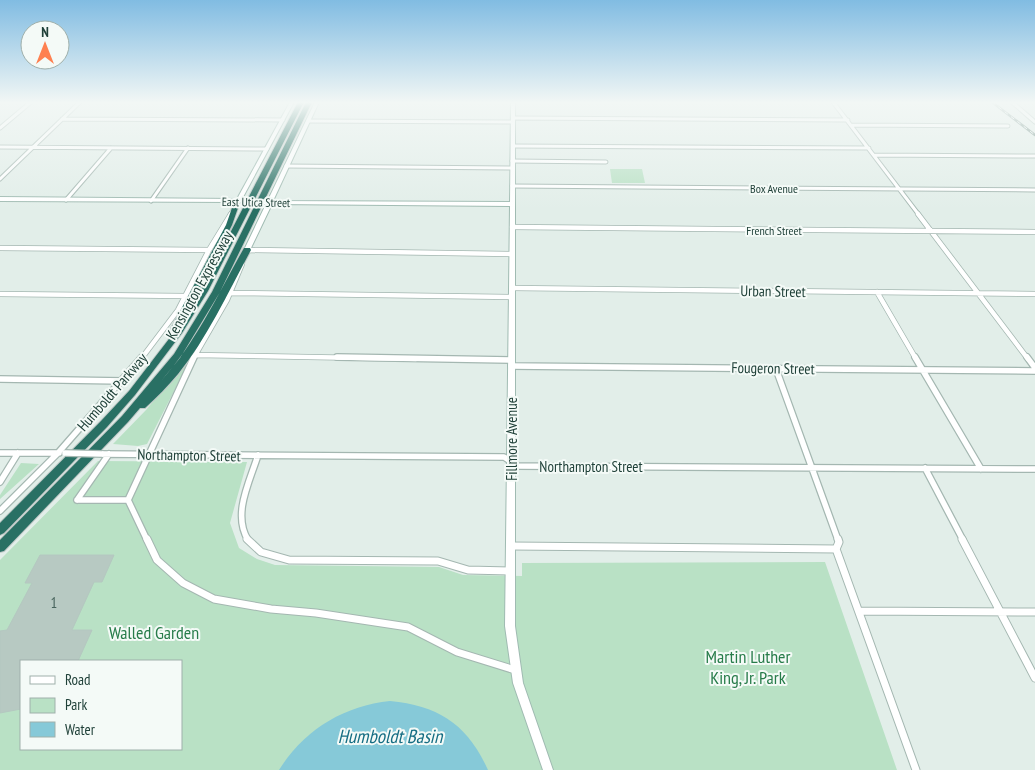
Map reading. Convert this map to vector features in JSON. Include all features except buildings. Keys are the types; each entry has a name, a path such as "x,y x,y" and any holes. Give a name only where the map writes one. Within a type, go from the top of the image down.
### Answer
{"highway":[{"name":"Kensington Expressway","path":"0,530 104,424 163,353 204,291 283,138"},
{"name":"Kensington Expressway","path":"0,547 125,420 177,356 201,318 291,138"},
{"path":"163,353 239,203"},
{"path":"125,420 148,400 174,372 194,346 219,304 247,250"}],"street":[{"path":"0,179 42,138"},
{"name":"Humboldt Parkway","path":"0,511 58,453 124,381 178,310 209,250 239,203 274,138"},
{"path":"128,500 195,355 231,293 268,202 299,138"},
{"name":"Fillmore Avenue","path":"512,138 510,626 515,670 548,770"},
{"path":"861,138 1035,369"},
{"path":"512,146 868,148"},
{"path":"0,147 268,149"},
{"path":"66,200 112,148"},
{"path":"151,201 188,148"},
{"path":"874,155 1035,156"},
{"path":"512,161 606,162"},
{"path":"286,166 512,168"},
{"name":"Box Avenue","path":"512,186 1035,190"},
{"name":"East Utica Street","path":"0,199 239,203 512,204"},
{"name":"French Street","path":"512,227 1035,232"},
{"path":"0,248 209,250"},
{"path":"247,250 512,254"},
{"name":"Urban Street","path":"512,288 1035,294"},
{"path":"878,292 981,469"},
{"path":"231,293 512,297"},
{"path":"0,294 184,296"},
{"name":"Fougeron Street","path":"195,355 776,369 1035,369"},
{"path":"776,369 839,542 836,550 916,770"},
{"path":"0,379 124,381"},
{"name":"Northampton Street","path":"0,453 504,457 518,466 1035,469"},
{"path":"0,482 18,453"},
{"path":"105,454 77,500 128,500"},
{"path":"258,456 242,506 241,516 245,535 250,544 261,552 289,560 438,561 468,570 510,571"},
{"path":"925,468 1035,678"},
{"path":"128,500 158,560 182,583 214,599 271,609 316,613 408,627 457,652 515,670"},
{"path":"511,546 836,550"},
{"path":"859,611 1035,612"}],"green space":[{"path":"610,169 642,169 645,183 612,183"},
{"path":"195,350 147,444 138,446 113,444 146,410"},
{"name":"Martin Luther King, Jr. Park","path":"98,461 247,462 230,523 239,548 257,559 275,565 439,567 463,575 522,576 522,563 825,562 897,770 0,770 0,560"},
{"path":"21,463 39,464 0,499 0,495"}],"water":[{"name":"Humboldt Basin","path":"390,701 423,707 450,720 471,741 488,770 279,770 300,743 326,722 356,708"}],"park label":[{"name":"Walled Garden","path":"154,632"}]}
